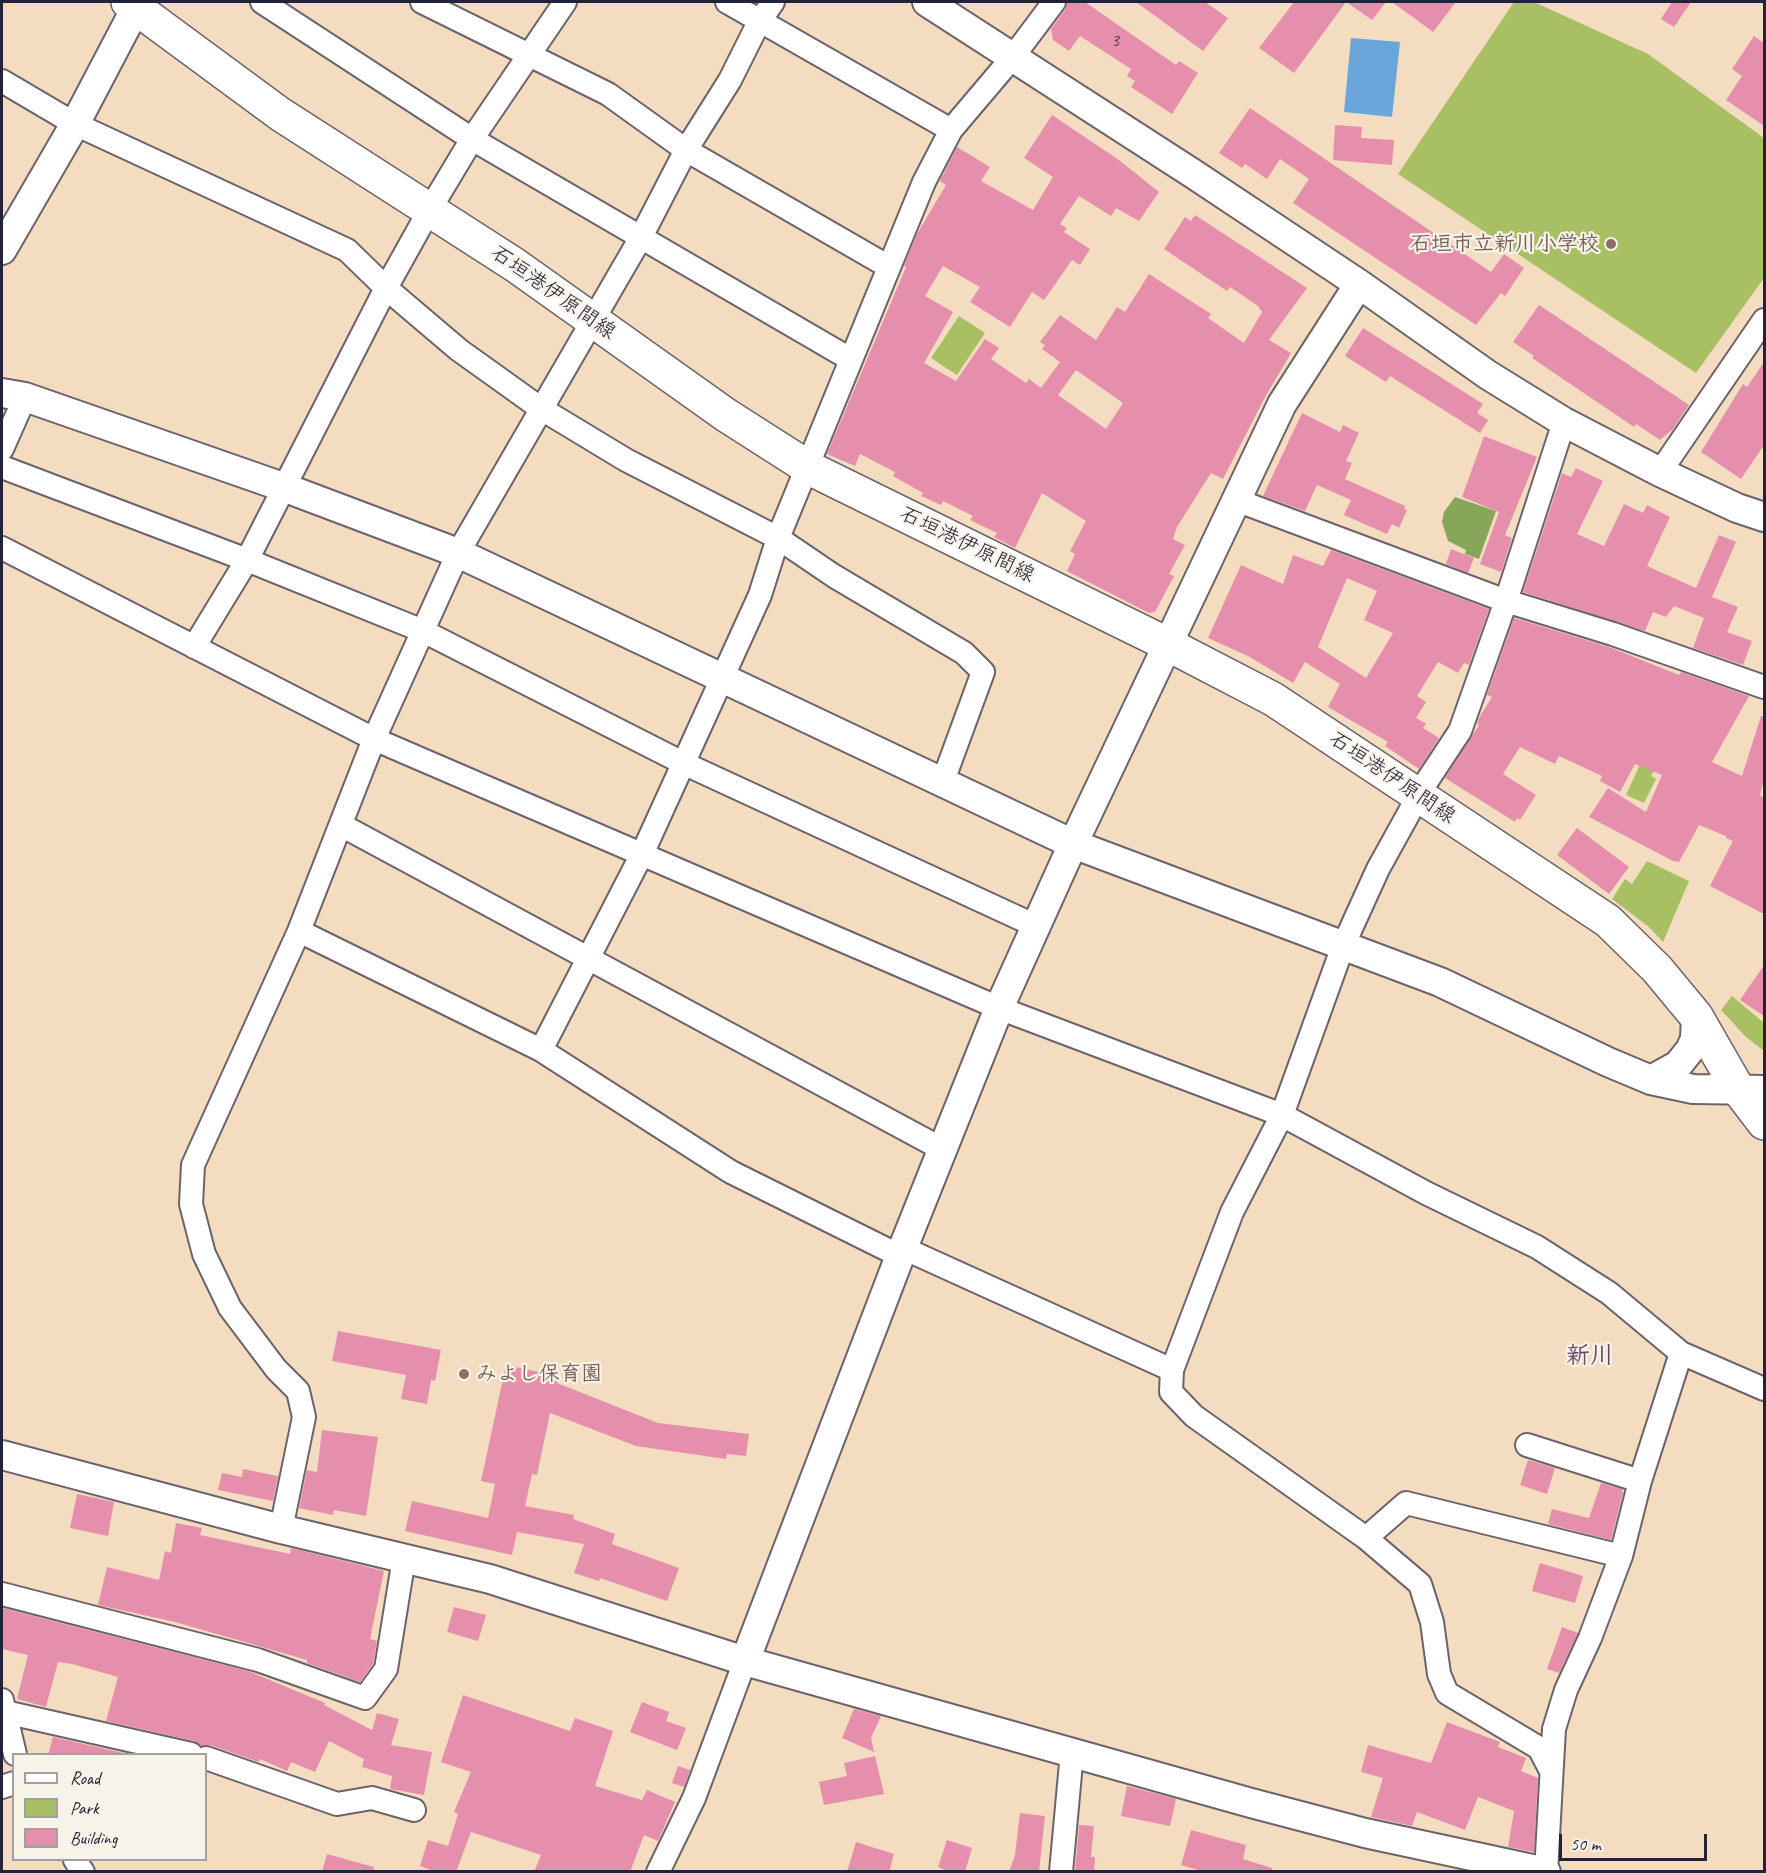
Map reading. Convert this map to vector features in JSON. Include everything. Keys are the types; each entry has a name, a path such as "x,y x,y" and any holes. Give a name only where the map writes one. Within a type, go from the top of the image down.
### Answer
{"main road":[{"name":"石垣港伊原間線","path":"135,4 280,114 430,209 726,415 809,468 1169,645 1273,699 1608,921 1657,969 1696,1016 1751,1089 1764,1124"}],"street":[{"path":"262,2 472,139 640,239 850,359"},
{"path":"422,2 530,53 608,94 686,150 889,267"},
{"path":"194,647 247,560 386,288 430,209 472,139 565,2"},
{"path":"727,2 951,130"},
{"path":"281,1529 304,1417 298,1391 276,1369 230,1308 204,1254 191,1204 193,1165 299,931 374,739 458,553 591,319 640,239 686,150 730,80 759,22 773,2"},
{"path":"927,2 1359,284 1488,375 1564,422 1660,472 1737,508 1764,517"},
{"path":"541,1050 643,852 760,595 778,538 809,468 850,359 924,182 951,130 1012,58 1054,2"},
{"path":"2,250 10,216 75,124 135,4"},
{"path":"2,81 75,124 347,250 386,288 459,350 540,408 626,460 778,538 834,576 964,653 983,672 943,781"},
{"path":"658,1872 694,1798 901,1252 999,1008 1073,844 1282,404 1359,284"},
{"path":"1660,472 1762,329"},
{"path":"2,449 13,395 283,487 458,553 1073,844 1440,982 1651,1080 1693,1089 1751,1089"},
{"path":"1551,1771 1539,1748 1447,1693 1439,1674 1432,1622 1420,1584 1366,1538 1194,1416 1171,1392 1172,1370 1232,1212 1282,1115 1343,946 1377,869 1460,731 1506,601 1564,422"},
{"path":"2,467 247,560 423,631 683,763 1036,926"},
{"path":"1236,500 1506,601 1613,634 1764,687"},
{"path":"2,548 374,739 643,852 999,1008 1282,1115 1426,1193 1537,1247 1609,1293 1681,1353 1764,1389"},
{"path":"341,825 942,1149"},
{"path":"299,931 541,1050 731,1172 901,1252 1172,1370"},
{"path":"1651,1080 1678,1065 1690,1050 1695,1039 1696,1016"},
{"path":"2,1455 281,1529 490,1579 745,1662 1365,1833 1546,1872 1554,1729 1621,1556 1640,1481 1681,1353"},
{"path":"1527,1445 1640,1481"},
{"path":"1366,1538 1406,1503 1621,1556"},
{"path":"2,1594 258,1660 365,1698 386,1669 404,1558"},
{"path":"15,1753 3,1706 182,1753"},
{"path":"1061,1872 1072,1752"},
{"path":"207,1758 337,1804 372,1798 414,1810"}],"green space":[{"path":"1514,2 1534,2 1648,54 1764,138 1764,278 1696,373 1398,174"},
{"path":"959,316 985,333 957,375 931,358"},
{"path":"1455,497 1496,511 1479,559 1465,554 1466,550 1448,541 1442,522 1444,512"},
{"path":"1642,760 1656,767 1651,776 1656,779 1644,803 1626,795"},
{"path":"1647,861 1689,881 1663,942 1649,927 1612,899 1625,879 1632,884"},
{"path":"1732,996 1764,1023 1764,1051 1746,1037 1721,1010"}],"water":[{"path":"1351,38 1400,42 1392,117 1344,112"}],"building":[{"path":"1067,2 1085,2 1176,65 1179,61 1198,73 1172,114 1131,87 1135,81 1127,76 1131,69 1080,36 1069,51 1053,40 1051,29 1065,10"},
{"path":"1136,2 1205,2 1228,18 1203,51"},
{"path":"1294,2 1346,2 1294,73 1259,48"},
{"path":"1346,2 1386,2 1372,20"},
{"path":"1392,2 1456,2 1433,32"},
{"path":"1672,2 1691,2 1674,27 1661,19"},
{"path":"1754,36 1764,43 1764,126 1726,100 1742,76 1732,69"},
{"path":"1250,108 1491,272 1504,254 1524,268 1505,296 1501,293 1476,325 1293,203 1309,179 1280,159 1267,179 1245,164 1242,168 1219,153"},
{"path":"1052,115 1119,160 1159,192 1139,221 1116,208 1111,216 1079,196 1060,224 1067,228 1064,232 1090,249 1080,265 1072,260 1044,300 1032,292 1010,327 970,302 980,287 943,266 925,296 953,312 924,363 956,381 985,339 999,348 991,359 1026,383 1029,379 1041,388 1060,362 1042,349 1045,345 1040,342 1060,315 1096,340 1117,307 1125,312 1149,274 1211,314 1208,318 1244,343 1262,312 1258,306 1230,287 1227,291 1164,249 1185,217 1191,221 1195,215 1307,288 1269,340 1291,353 1264,399 1223,479 1211,473 1177,527 1173,539 1185,545 1169,574 1174,576 1155,612 1149,613 1067,571 1075,554 1070,551 1086,521 1042,493 1015,548 994,537 997,533 970,520 973,516 943,501 941,505 921,496 923,493 893,476 895,472 860,454 855,466 827,454 906,267 904,266 917,234 946,185 940,181 957,147 990,167 981,181 1033,210 1053,177 1024,158","holes":["1076,370 1123,403 1106,429 1058,395"]},
{"path":"1335,125 1362,127 1361,138 1394,140 1392,165 1333,160"},
{"path":"1539,305 1689,405 1673,429 1660,440 1636,424 1634,427 1532,358 1534,356 1513,342"},
{"path":"1363,328 1483,404 1477,413 1488,420 1480,433 1390,376 1386,382 1345,356"},
{"path":"1764,362 1764,445 1741,479 1701,452 1743,384 1747,387"},
{"path":"1302,413 1340,432 1343,425 1359,433 1346,461 1352,463 1345,479 1405,506 1404,509 1407,510 1399,528 1392,524 1387,534 1344,515 1351,500 1317,485 1305,511 1263,496"},
{"path":"1484,436 1537,457 1505,535 1512,538 1501,572 1480,564 1499,512 1462,497"},
{"path":"1576,468 1603,481 1577,534 1604,546 1624,504 1643,513 1647,505 1670,517 1647,566 1696,588 1719,535 1736,542 1712,597 1738,607 1727,632 1752,641 1743,665 1693,648 1704,618 1674,606 1666,617 1653,612 1645,631 1523,592 1562,473 1571,477"},
{"path":"1451,549 1474,558 1468,573 1446,564"},
{"path":"1331,550 1489,609 1469,665 1464,663 1458,673 1438,662 1417,696 1426,702 1416,718 1426,724 1423,728 1439,738 1419,769 1385,746 1388,742 1328,707 1340,684 1305,662 1293,683 1248,656 1208,638 1241,565 1283,584 1293,555 1323,566","holes":["1347,578 1377,591 1364,620 1393,633 1366,678 1318,647"]},
{"path":"1514,618 1609,647 1679,675 1681,672 1749,696 1712,762 1742,776 1761,716 1764,717 1764,779 1760,795 1764,798 1764,914 1710,886 1733,841 1726,836 1699,825 1679,862 1589,817 1608,788 1646,812 1662,775 1635,764 1620,792 1600,781 1602,776 1559,756 1555,764 1520,747 1503,774 1536,795 1520,820 1517,818 1515,822 1445,778 1479,725 1477,724 1479,718 1492,697 1487,695"},
{"path":"1577,828 1629,867 1609,894 1557,855"},
{"path":"1764,965 1764,1016 1740,1000"},
{"path":"338,1331 441,1350 435,1381 431,1380 427,1404 401,1399 406,1375 332,1361"},
{"path":"506,1365 558,1376 557,1383 658,1423 749,1434 746,1456 727,1454 726,1459 636,1446 550,1413 537,1475 532,1474 525,1506 574,1515 573,1519 615,1534 612,1544 679,1568 667,1601 600,1578 599,1581 574,1573 584,1544 517,1532 512,1555 405,1531 412,1501 488,1518 495,1484 481,1481"},
{"path":"322,1430 378,1437 366,1516 334,1510 333,1515 299,1508 307,1470 317,1472"},
{"path":"1528,1460 1555,1468 1547,1494 1520,1485"},
{"path":"243,1469 278,1476 273,1501 218,1490 222,1473 242,1477"},
{"path":"1601,1483 1622,1489 1623,1493 1611,1540 1548,1524 1552,1509 1589,1518"},
{"path":"77,1494 114,1502 108,1536 70,1528"},
{"path":"176,1523 202,1528 200,1535 290,1554 291,1548 384,1571 370,1639 377,1641 373,1664 360,1682 307,1663 307,1660 175,1622 98,1605 107,1567 159,1580 165,1551 171,1553"},
{"path":"1540,1563 1583,1576 1575,1603 1532,1591"},
{"path":"454,1607 486,1615 478,1641 447,1632"},
{"path":"2,1608 248,1671 325,1703 324,1705 372,1730 377,1713 399,1719 391,1745 432,1752 424,1795 390,1789 392,1776 362,1767 364,1759 329,1741 315,1772 291,1762 287,1771 260,1759 259,1762 210,1745 201,1746 194,1741 106,1721 118,1677 72,1664 58,1662 46,1707 17,1699 28,1655 2,1649"},
{"path":"1562,1627 1578,1633 1559,1673 1547,1669"},
{"path":"463,1695 570,1731 575,1718 613,1731 595,1786 642,1800 647,1790 675,1802 658,1841 644,1835 630,1872 534,1872 541,1855 471,1832 456,1872 436,1872 420,1866 428,1840 448,1846 458,1814 454,1812 471,1772 441,1762"},
{"path":"642,1702 669,1712 666,1721 686,1728 677,1750 630,1732"},
{"path":"854,1709 881,1716 871,1738 874,1752 842,1738"},
{"path":"1447,1722 1500,1742 1498,1747 1526,1758 1521,1771 1538,1778 1534,1852 1508,1847 1514,1811 1478,1797 1465,1830 1417,1812 1412,1826 1371,1817 1383,1778 1361,1772 1368,1745 1431,1763"},
{"path":"53,1737 123,1753 49,1753"},
{"path":"875,1756 884,1794 824,1805 819,1782 847,1776 844,1763"},
{"path":"678,1766 690,1770 684,1787 672,1783"},
{"path":"1127,1786 1176,1799 1170,1826 1121,1816"},
{"path":"1020,1813 1045,1816 1039,1872 1009,1872 1015,1855"},
{"path":"1079,1825 1094,1826 1091,1857 1095,1857 1094,1872 1075,1872"},
{"path":"1191,1830 1246,1845 1243,1859 1272,1868 1272,1872 1205,1872 1181,1865"},
{"path":"947,1840 972,1848 965,1872 950,1872 938,1867"},
{"path":"856,1842 894,1854 889,1872 847,1872"},
{"path":"327,1854 374,1867 373,1872 322,1872"}],"place":[{"name":"石垣市立新川小学校","path":"1611,244"},
{"name":"みよし保育園","path":"464,1374"}],"district":[{"name":"新川","path":"1590,1357"}]}
